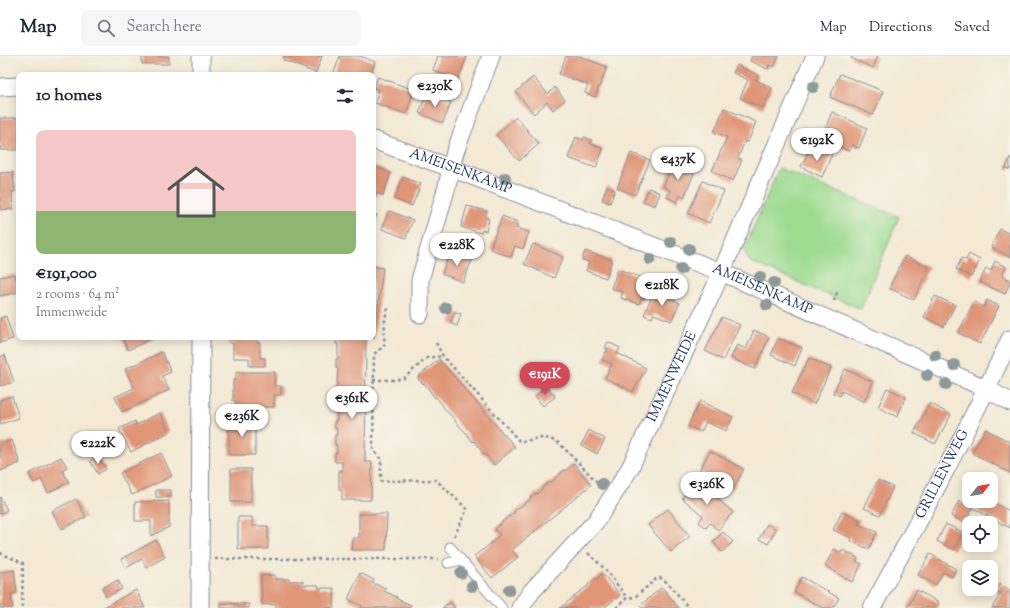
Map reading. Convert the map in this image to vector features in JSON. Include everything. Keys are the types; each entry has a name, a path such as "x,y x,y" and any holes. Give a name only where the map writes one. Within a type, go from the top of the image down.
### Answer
{"street":[{"path":"201,56 201,72"},
{"path":"420,314 420,280 447,186 455,152 491,56"},
{"name":"IMMENWEIDE","path":"520,608 532,591 596,521 630,468 721,272 815,56"},
{"path":"0,86 16,86"},
{"name":"AMEISENKAMP","path":"376,141 721,272 987,389 1010,402"},
{"name":"GRILLENWEG","path":"872,608 913,533 987,389 1010,339"},
{"path":"200,608 201,340"}],"lane":[{"path":"450,547 502,608"},
{"path":"448,563 461,560"}],"path":[{"path":"834,301 838,290"},
{"path":"388,308 385,318 384,346 374,354 373,450 381,459 381,481 436,480 466,509 450,547"},
{"path":"436,343 443,356 520,442 545,438 553,439 560,444 601,486"},
{"path":"373,380 394,380 404,378 427,358 443,356"},
{"path":"585,550 605,569 627,598"},
{"path":"0,553 23,563 22,608"},
{"path":"212,558 443,560 448,563"},
{"path":"616,608 627,598 635,597 656,579 661,578 668,583 689,608"}],"green space":[{"path":"779,168 899,217 861,309 749,261 744,250"}],"building":[{"path":"142,56 169,56 169,64 142,64"},
{"path":"285,56 322,56 316,72 283,60"},
{"path":"340,56 360,56 375,62 371,72 334,72"},
{"path":"438,56 467,56 458,80 433,70"},
{"path":"566,56 579,56 607,67 595,97 585,93 588,85 559,74"},
{"path":"752,56 779,56 774,67 769,65 768,69 750,61"},
{"path":"852,56 878,56 873,68 851,58"},
{"path":"737,65 758,75 756,80 772,88 763,108 740,98 748,80 733,73"},
{"path":"840,74 883,91 873,115 830,97"},
{"path":"378,77 414,90 406,114 376,103 379,90 376,89"},
{"path":"533,77 548,94 555,87 565,100 553,110 547,102 534,114 516,92"},
{"path":"427,93 451,102 443,123 419,113"},
{"path":"724,108 756,122 748,142 745,141 738,158 742,160 733,181 712,171 727,137 714,132"},
{"path":"832,112 867,128 859,148 852,145 849,151 833,144 836,137 824,131"},
{"path":"516,117 539,144 519,161 496,135"},
{"path":"0,118 16,118 16,150 0,150"},
{"path":"576,137 583,140 584,137 592,140 590,143 603,149 596,168 568,158"},
{"path":"820,148 832,154 822,177 801,167 809,150 817,154"},
{"path":"631,153 650,160 635,195 617,188"},
{"path":"1010,157 1010,170 1006,168"},
{"path":"674,161 695,171 684,197 680,195 677,202 667,197 670,190 663,187"},
{"path":"376,167 391,173 383,195 377,193 376,196"},
{"path":"13,172 15,192 12,192 13,209 0,210 0,173"},
{"path":"403,177 421,184 412,206 394,199"},
{"path":"703,181 724,191 709,223 688,213"},
{"path":"607,186 615,190 610,203 602,200"},
{"path":"649,188 660,193 655,206 643,201"},
{"path":"467,206 487,211 485,217 489,219 486,231 482,230 481,233 461,227"},
{"path":"389,211 413,220 406,238 382,229"},
{"path":"502,216 518,222 516,228 529,232 523,249 515,246 511,257 490,249"},
{"path":"1000,229 1010,234 1010,257 991,247"},
{"path":"533,244 563,257 554,278 524,264"},
{"path":"585,251 612,260 606,278 586,271 589,262 582,260"},
{"path":"450,252 472,260 463,282 442,274"},
{"path":"969,254 980,260 971,277 956,269 962,258 966,260"},
{"path":"905,256 929,267 914,300 889,288"},
{"path":"995,261 1006,267 1002,276 1010,280 1005,294 980,282 986,268 991,271"},
{"path":"376,267 383,268 376,322"},
{"path":"618,269 651,281 644,299 641,298 639,304 621,298 623,292 611,288"},
{"path":"15,274 16,293 0,296 0,277"},
{"path":"654,291 680,303 671,321 654,314 652,318 644,315"},
{"path":"935,296 955,305 944,327 924,317"},
{"path":"987,300 999,306 980,344 958,333 974,302 984,307"},
{"path":"455,312 461,314 457,326 450,323"},
{"path":"6,316 13,339 0,343 0,318"},
{"path":"722,317 740,325 723,360 705,351"},
{"path":"754,330 769,337 755,369 731,358 737,345 746,349"},
{"path":"778,338 802,348 795,366 771,355"},
{"path":"123,340 150,340 128,350"},
{"path":"229,340 257,340 257,342 260,343 260,358 265,358 265,366 249,366 249,358 233,358 233,343 229,343"},
{"path":"336,340 366,340 365,462 372,462 371,500 342,500 342,490 339,490 339,471 342,471 342,462 335,462 335,453 337,453 337,445 335,445 335,435 337,435 337,429 335,428 335,420 337,420 336,386 338,368 336,368 336,359 338,359 338,344 336,344"},
{"path":"608,342 620,348 617,353 646,368 633,392 605,378 612,364 602,360 608,349 605,348"},
{"path":"162,352 171,372 162,376 169,390 122,412 115,397 134,388 125,369"},
{"path":"5,355 14,382 0,386 0,357"},
{"path":"809,358 831,368 814,404 792,393"},
{"path":"439,359 515,447 494,465 436,397 435,398 424,383 423,384 418,379 418,377"},
{"path":"845,369 873,382 864,402 842,391 840,396 833,393"},
{"path":"236,372 275,372 274,386 281,386 281,395 274,395 274,407 236,407 236,401 233,401 233,380 236,380"},
{"path":"547,386 555,397 543,406 535,396"},
{"path":"887,388 906,397 897,417 878,407"},
{"path":"12,396 19,418 0,424 0,400"},
{"path":"700,401 733,417 726,431 706,422 701,432 688,426"},
{"path":"930,403 951,415 935,444 914,433"},
{"path":"160,413 169,432 131,452 119,429 135,421 136,425"},
{"path":"229,422 255,422 255,455 229,455"},
{"path":"985,429 1010,442 1010,473 972,453"},
{"path":"589,430 605,439 597,454 581,445"},
{"path":"12,440 20,463 0,471 0,445"},
{"path":"710,451 744,469 733,489 699,471"},
{"path":"161,453 172,476 132,495 120,473"},
{"path":"98,456 106,469 98,474 90,461"},
{"path":"61,457 67,467 62,470 69,482 48,493 41,479 34,483 29,474"},
{"path":"574,463 591,485 512,550 518,557 492,578 474,556 500,535 495,529 503,521"},
{"path":"231,469 251,469 251,502 231,502"},
{"path":"878,480 893,487 880,515 864,508"},
{"path":"696,481 733,512 718,530 710,523 706,528 699,522 703,516 682,498"},
{"path":"156,490 171,490 171,497 156,497"},
{"path":"0,497 7,510 0,514"},
{"path":"76,499 86,517 62,529 52,511"},
{"path":"169,501 169,527 151,536 151,521 135,521 135,502"},
{"path":"959,501 962,502 962,508 973,508 969,516 962,516 962,522 951,516"},
{"path":"998,505 1010,511 1010,528 998,522 998,516 988,516 973,508 998,508"},
{"path":"668,509 690,536 671,552 648,525"},
{"path":"842,512 860,520 858,524 877,532 869,549 850,541 851,538 833,530"},
{"path":"359,514 387,514 386,550 351,550 352,538 359,538"},
{"path":"238,517 252,517 252,526 268,526 268,549 238,549"},
{"path":"767,524 776,529 768,544 759,539"},
{"path":"946,524 962,532 954,550 937,541"},
{"path":"723,532 733,542 722,552 713,542"},
{"path":"156,540 165,557 146,568 142,559 126,568 121,559"},
{"path":"834,549 841,553 843,550 858,558 856,561 862,564 852,582 825,566"},
{"path":"930,554 956,569 952,577 943,572 936,585 918,575"},
{"path":"14,570 17,593 11,594 13,608 0,608 0,572"},
{"path":"360,573 374,580 372,583 386,588 384,591 411,605 409,608 361,608 362,606 348,599"},
{"path":"603,574 620,595 604,608 560,608 589,585 588,584 595,578 596,579"},
{"path":"275,575 275,579 303,581 303,585 318,585 319,588 334,588 334,608 276,608 276,604 262,605 261,576"},
{"path":"802,577 839,598 833,608 823,608 794,592"},
{"path":"118,580 122,589 106,597 102,588"},
{"path":"1000,584 1010,590 1010,608 992,608 1001,593 998,592"},
{"path":"662,587 679,608 642,608 640,606 641,605"},
{"path":"136,590 145,608 104,607"},
{"path":"917,590 939,603 936,608 907,608"},
{"path":"450,602 455,608 442,608"},
{"path":"221,603 249,604 249,608 221,608"}]}
